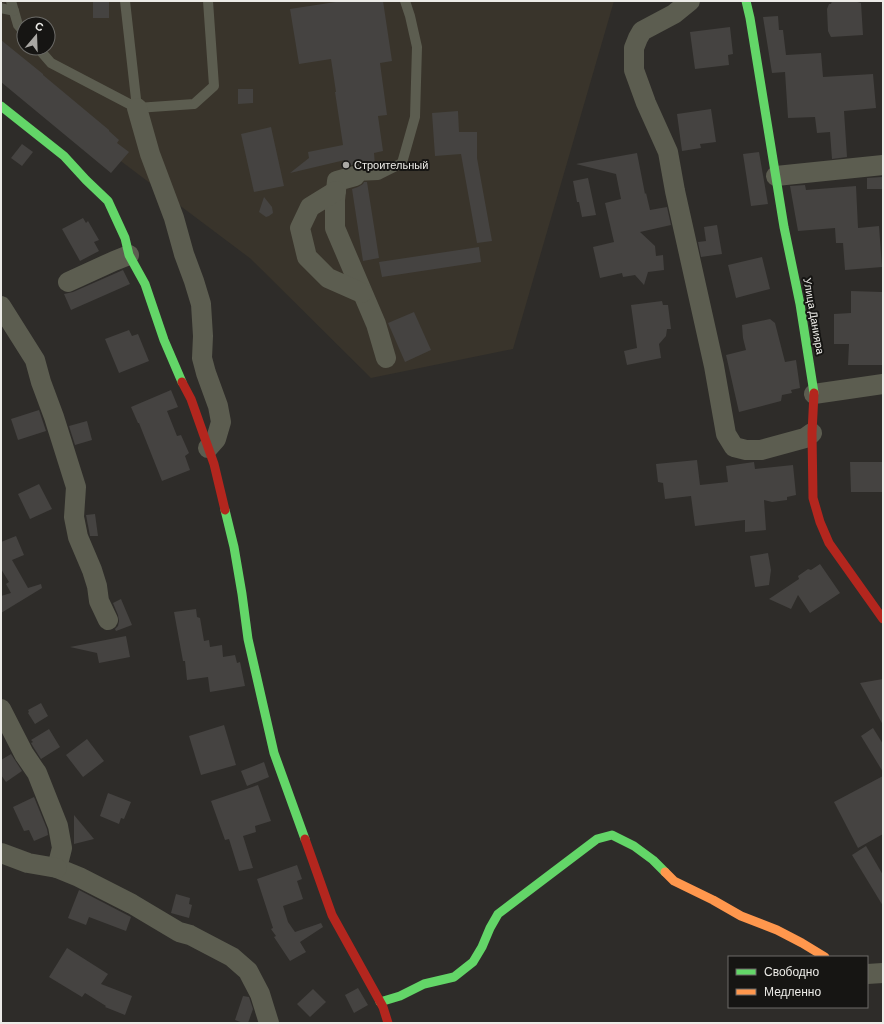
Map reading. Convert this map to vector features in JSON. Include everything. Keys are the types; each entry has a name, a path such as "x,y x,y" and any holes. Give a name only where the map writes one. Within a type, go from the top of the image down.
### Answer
{"street":[{"path":"690,1 674,14 642,31 634,48 634,70 646,103 668,152 675,191 714,366 726,434 734,447 746,450 762,450 805,438 812,432"},
{"name":"Улица Данияра","path":"746,1 768,122 784,227 800,304 814,394 812,432 813,498 820,522 829,543 881,612"},
{"path":"1,106 64,156 108,201 125,238 130,255 145,284 164,340 182,383 191,399 214,464 234,546 248,639 274,753 332,915 383,1007 388,1023"},
{"path":"137,108 150,154 174,218 184,254 201,304 203,336 202,358 218,406 221,422 216,439 208,448"},
{"path":"776,176 883,165"},
{"path":"355,176 337,181 335,228 376,324 386,358"},
{"path":"336,191 310,207 300,228 307,257 328,278 362,293"},
{"path":"68,282 130,255"},
{"path":"1,306 35,360 40,382 54,417 76,487 74,517 78,537 92,570 97,586 99,601 108,620"},
{"path":"814,394 883,384"},
{"path":"1,709 24,754 37,773 58,826 62,848 57,868"},
{"path":"380,1002 400,996 424,984 454,977 473,962 498,914 597,839 612,835 634,846 647,855 674,881 713,900 741,916 778,930 823,956"},
{"path":"1,853 28,863 57,868 79,877 132,904 179,932 232,957 248,971 260,994 269,1023"},
{"path":"868,974 883,974"}],"lane":[{"path":"125,1 137,108"},
{"path":"45,56 51,63 137,108 194,104 214,86 208,1"},
{"path":"355,176 378,175 402,163 415,117 418,47 405,1"},
{"path":"1,8 12,6 16,19"}],"shaded area":[{"name":"Строительный","path":"1,1 614,1 513,349 371,378 251,259 1,71"}],"building":[{"path":"93,1 109,1 109,18 93,18"},
{"path":"342,1 383,1 392,61 380,63 387,115 378,116 383,151 374,153 375,165 364,167 365,169 357,165 346,166 345,160 290,173 309,158 308,152 343,145 331,59 299,64 290,9"},
{"path":"832,1 854,1 861,3 863,35 831,37 828,31 827,9"},
{"path":"778,16 779,30 783,30 786,55 821,53 823,77 873,74 876,108 844,111 847,157 832,159 830,132 817,133 815,117 788,118 785,72 772,73 763,17"},
{"path":"730,27 733,54 728,55 729,65 695,69 690,32"},
{"path":"1,40 16,52 16,56 21,56 109,130 119,140 117,143 129,152 111,173 1,82"},
{"path":"238,89 253,89 253,103 238,104"},
{"path":"711,109 716,142 700,144 701,148 682,151 677,114"},
{"path":"458,111 459,132 477,132 477,158 492,241 477,243 461,154 435,156 432,113"},
{"path":"271,127 284,186 254,192 241,134"},
{"path":"22,144 33,152 22,166 11,158"},
{"path":"759,152 768,204 751,206 743,154"},
{"path":"637,153 645,194 646,193 650,210 667,207 671,225 640,232 655,246 656,256 663,255 664,270 648,272 644,285 635,275 623,277 622,273 600,278 593,247 614,242 605,203 621,199 616,174 576,164"},
{"path":"882,177 882,189 867,189 867,178"},
{"path":"588,178 596,215 582,217 579,202 577,202 573,181"},
{"path":"364,182 367,182 379,258 363,261 352,189 358,187"},
{"path":"805,185 806,190 856,186 858,228 879,226 882,267 845,270 843,243 836,243 835,228 798,231 790,186"},
{"path":"264,197 272,207 273,213 266,217 259,212"},
{"path":"83,218 86,223 88,221 99,240 94,242 99,251 80,261 62,229"},
{"path":"717,225 722,254 701,257 698,242 706,241 704,227"},
{"path":"479,247 481,262 382,277 379,262"},
{"path":"762,257 770,289 736,298 728,265"},
{"path":"123,270 130,284 71,310 64,294 73,292"},
{"path":"851,291 882,292 882,365 848,365 849,344 834,344 834,314 851,313"},
{"path":"662,301 663,305 668,305 671,329 667,329 666,336 659,344 661,358 627,365 624,351 637,348 631,305"},
{"path":"414,312 431,350 405,362 388,323"},
{"path":"770,319 775,323 785,362 796,360 800,388 791,390 792,393 782,395 781,401 739,412 726,355 746,350 742,325"},
{"path":"129,330 132,336 138,334 149,361 119,373 105,339"},
{"path":"171,390 178,407 167,411 177,436 181,435 189,453 185,456 190,470 162,481 131,407"},
{"path":"39,410 46,431 18,440 11,419"},
{"path":"87,421 92,440 75,445 69,426"},
{"path":"697,460 700,485 728,482 726,466 754,462 755,469 793,465 796,495 787,497 787,500 772,502 764,500 766,530 745,532 745,520 695,526 691,496 665,499 663,483 658,482 656,464"},
{"path":"850,462 882,462 882,492 851,492"},
{"path":"39,484 52,509 30,519 18,494"},
{"path":"95,514 98,536 90,536 86,515"},
{"path":"16,536 24,555 12,560 28,588 41,584 42,588 1,613 1,596 11,593 6,584 9,582 1,569 1,542"},
{"path":"768,553 771,570 769,585 755,587 750,556"},
{"path":"820,564 840,593 810,613 798,595 791,609 769,599 799,579 798,576 808,569 811,570"},
{"path":"121,599 132,625 116,631 115,629 118,626 119,621 113,603"},
{"path":"196,609 197,617 200,618 204,641 209,640 210,647 222,645 223,657 235,655 237,663 240,662 245,686 210,692 208,677 187,680 185,661 183,661 174,612"},
{"path":"126,636 130,657 99,663 97,653 70,647"},
{"path":"883,679 883,725 860,683"},
{"path":"41,703 48,716 35,724 28,713 28,710"},
{"path":"224,725 236,765 201,775 189,736"},
{"path":"873,728 883,744 883,772 861,736"},
{"path":"49,729 60,747 41,759 31,743 33,742 31,740"},
{"path":"87,739 104,761 83,777 66,755"},
{"path":"11,754 22,771 6,782 1,775 1,760"},
{"path":"264,762 269,777 247,786 241,771"},
{"path":"883,776 883,834 858,848 834,802"},
{"path":"258,785 271,821 255,826 256,832 243,836 253,868 239,871 229,839 225,840 211,801"},
{"path":"108,793 131,802 124,819 121,818 119,824 100,816"},
{"path":"34,797 48,835 34,841 29,830 24,831 13,807"},
{"path":"74,815 94,839 74,844"},
{"path":"866,846 883,875 883,906 852,855"},
{"path":"297,865 302,879 297,881 303,899 283,906 288,922 295,932 321,923 323,927 300,942 306,952 290,961 274,937 276,936 271,929 273,928 257,879"},
{"path":"79,890 131,917 126,931 89,917 86,925 68,918"},
{"path":"176,894 190,898 189,904 192,905 189,918 171,913"},
{"path":"67,948 108,974 101,984 132,996 125,1015 105,1007 106,1006 85,993 82,997 49,977"},
{"path":"358,988 368,1005 354,1013 345,995"},
{"path":"313,989 326,1002 310,1017 297,1004"},
{"path":"243,996 249,997 253,1009 248,1023 235,1020"}],"traffic: fast":[{"path":"746,1 784,227 800,304 814,393"},
{"path":"1,106 64,156 108,201 125,238 129,255 145,284 164,340 182,382"},
{"path":"225,510 234,547 248,639 274,753 305,839"},
{"path":"380,1002 400,996 424,984 454,977 473,962 498,914 597,839 612,835 634,846 653,860 665,872"}],"traffic: slow":[{"path":"665,872 674,881 713,900 741,916 777,930 823,956"}],"traffic: jam":[{"path":"182,382 191,399 214,464 225,510"},
{"path":"814,393 812,433 813,498 820,522 829,543 883,619"},
{"path":"305,839 332,915 383,1007 388,1023"}],"place":[{"name":"Строительный","path":"346,165"}]}
